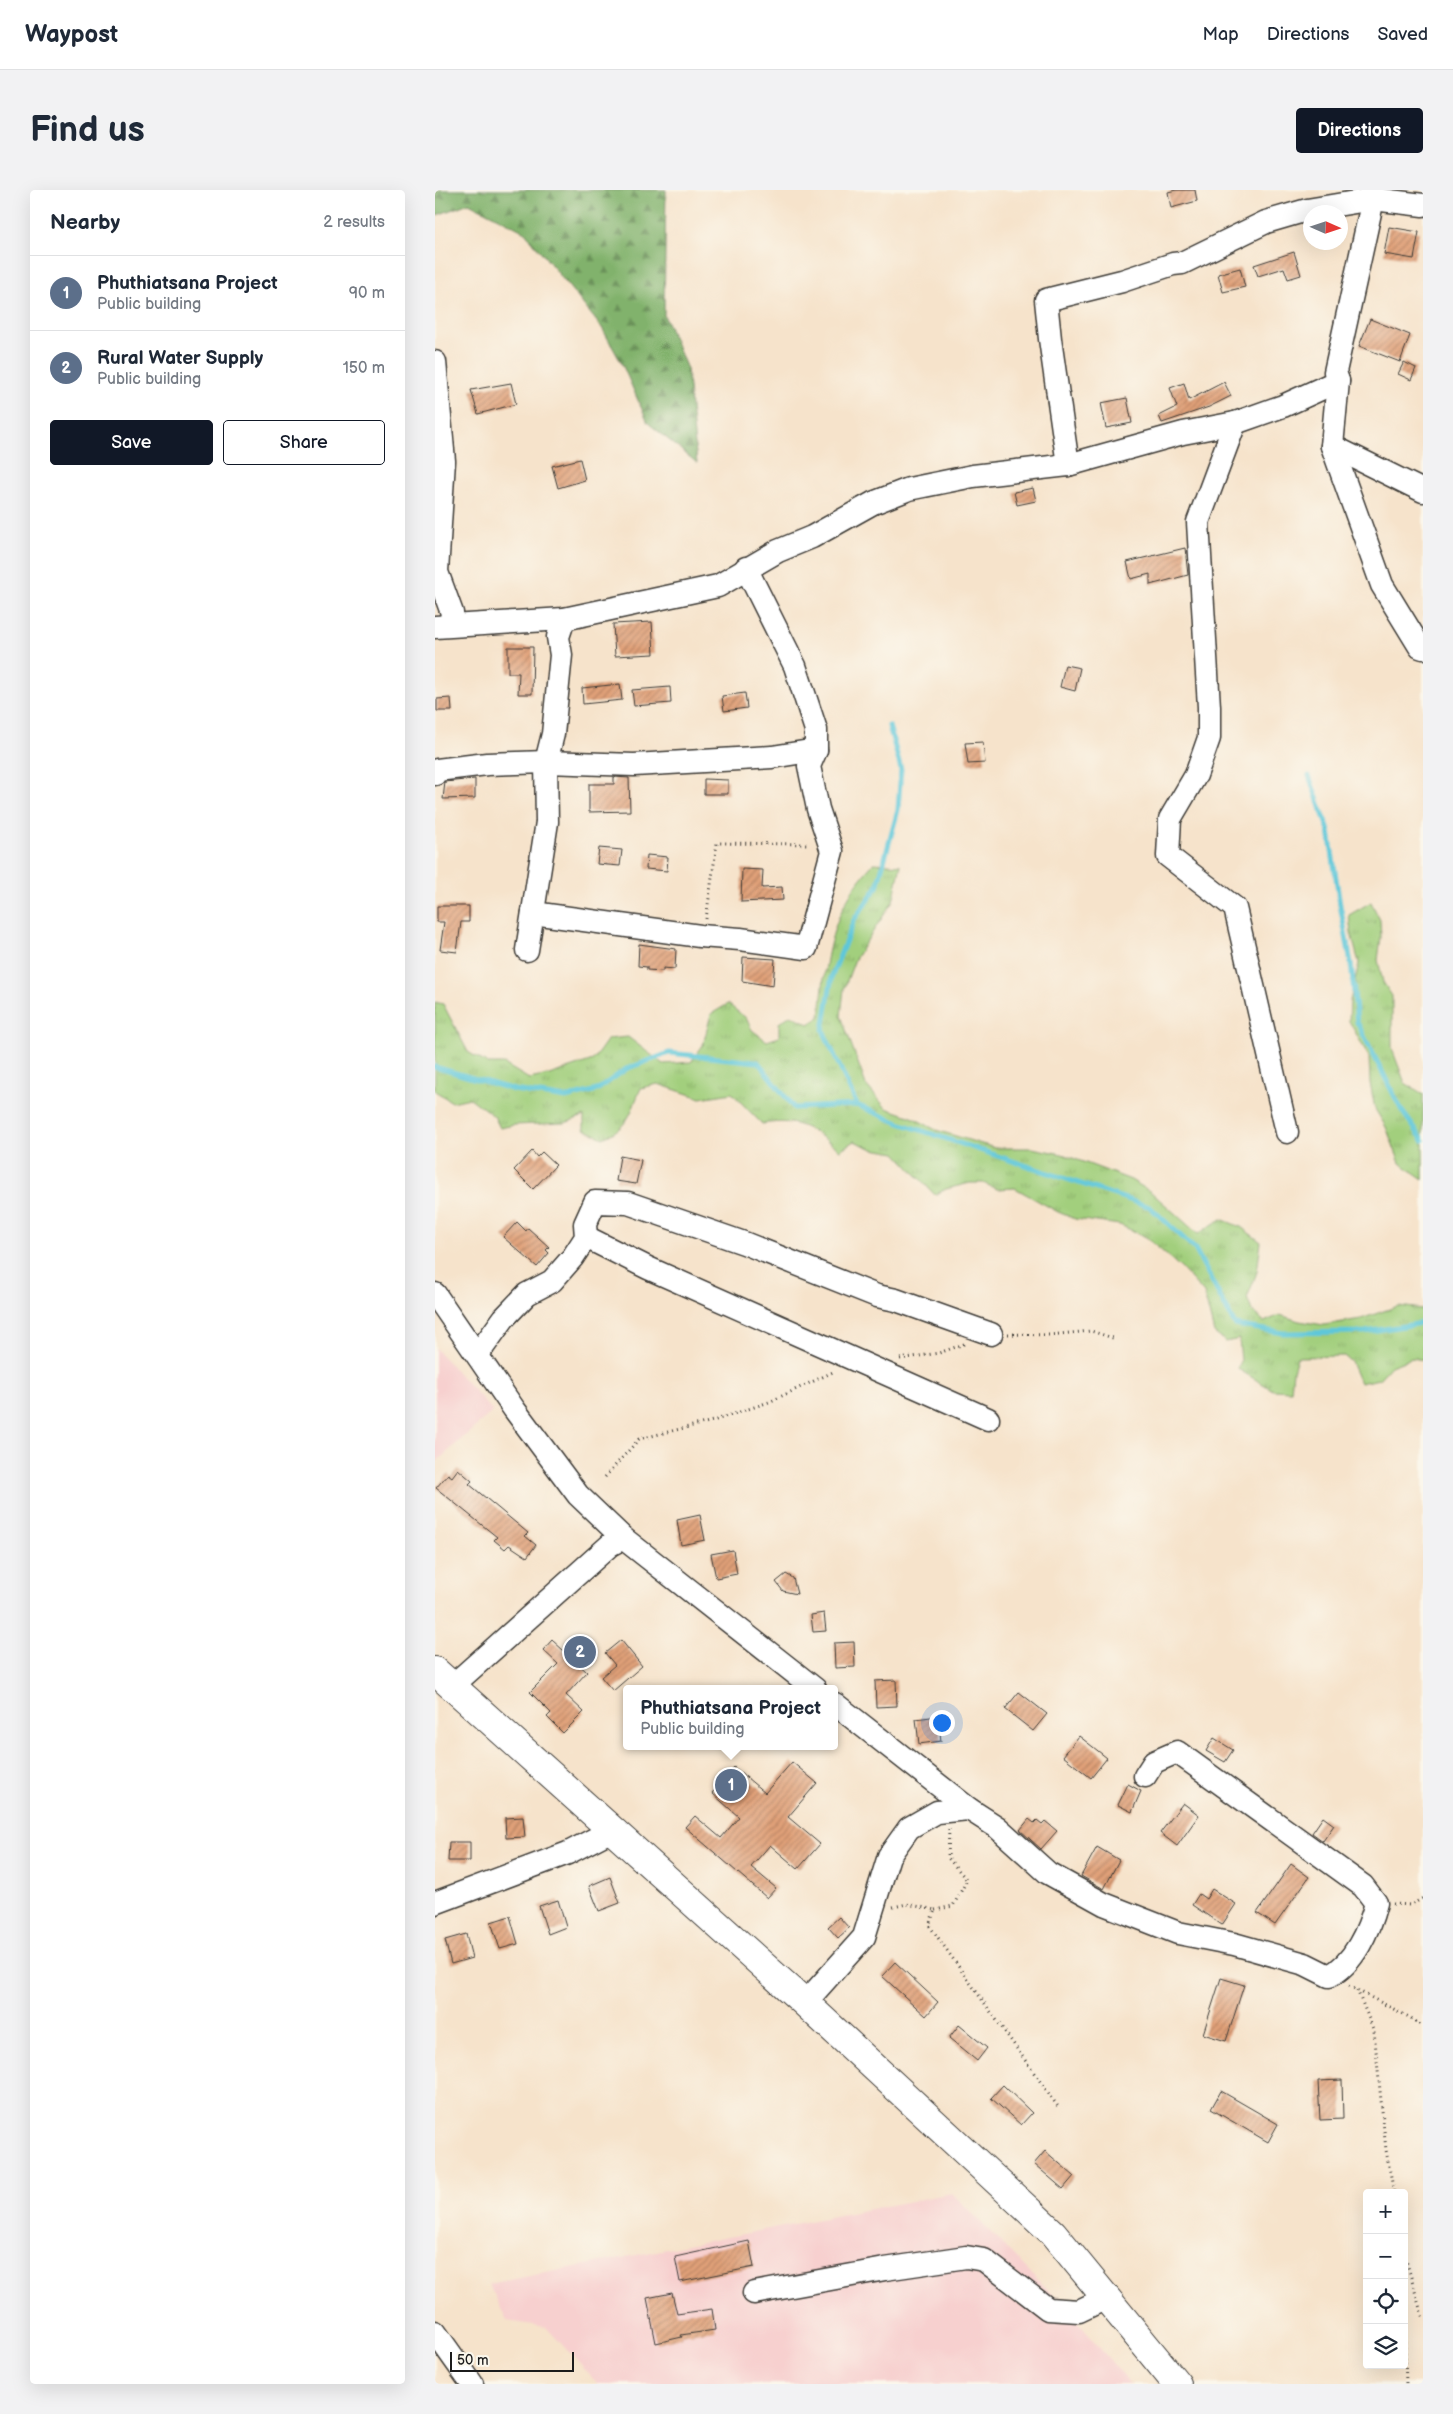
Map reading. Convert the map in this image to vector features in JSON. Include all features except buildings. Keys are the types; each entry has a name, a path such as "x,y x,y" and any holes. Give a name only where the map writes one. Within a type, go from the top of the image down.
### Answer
{"main road":[{"path":"440,1679 805,2003 1053,2233 1177,2384"}],"street":[{"path":"1068,466 1046,300 1122,281 1173,264 1182,263 1266,222 1307,210 1373,200 1423,204"},
{"path":"1373,200 1335,372 1338,381 1333,446 1382,585 1422,649"},
{"path":"435,362 444,461 436,572 452,613 443,626"},
{"path":"443,626 564,619 717,586 746,568 778,551 812,537 873,503 909,489 973,476 1068,466 1183,433 1235,423 1283,406 1338,381"},
{"path":"1235,423 1198,522 1209,707 1209,738 1196,775 1169,819 1168,856 1235,908 1287,1132"},
{"path":"1333,446 1423,491"},
{"path":"533,913 806,948 832,851 818,809 809,766 816,750 816,730 795,666 746,568"},
{"path":"527,950 547,822 547,762 553,734 554,708 561,656 558,637 564,619"},
{"path":"435,774 437,770 487,764 547,762 634,765 772,757 816,750"},
{"path":"478,1354 504,1318 527,1294 552,1281 573,1257 585,1237 585,1224 595,1202 628,1203 744,1242 877,1296 896,1300 991,1334"},
{"path":"585,1237 648,1268 988,1419"},
{"path":"435,1294 514,1409 578,1495 623,1538 810,1685"},
{"path":"440,1679 610,1545 623,1538"},
{"path":"838,1706 961,1809 997,1827 1048,1873 1104,1904 1178,1933 1233,1944 1305,1964 1329,1976 1341,1970 1370,1924 1376,1904 1363,1886 1177,1752 1154,1762 1145,1776"},
{"path":"805,2003 865,1937 889,1856 909,1828 937,1812 961,1809"},
{"path":"435,1903 568,1853 612,1830"},
{"path":"754,2293 885,2269 966,2257 984,2260 1048,2309 1079,2311 1105,2298"},
{"path":"435,2332 472,2384"}],"path":[{"path":"703,936 717,843 830,845"},
{"path":"872,1916 892,1907 907,1904 935,1910 953,1906 967,1880 948,1858 947,1836 961,1809"},
{"path":"1376,1904 1411,1905 1423,1898"},
{"path":"935,1910 929,1925 1059,2108"},
{"path":"1394,2189 1386,2150 1374,2031 1357,1990 1411,2018 1423,2027"},
{"path":"1408,2267 1423,2319"},
{"path":"1404,2324 1406,2384"}],"shaded area":[{"path":"435,1348 493,1411 435,1463"},
{"path":"952,2193 1073,2316 1130,2384 598,2384 546,2327 507,2321 489,2284"}],"green space":[{"path":"440,190 666,190 664,315 687,369 697,463 648,423 622,364 602,328 525,232 469,203 435,216 435,192"},
{"path":"874,863 901,865 893,901 855,959 844,989 841,1016 866,1085 886,1108 912,1117 936,1130 995,1148 1032,1148 1062,1154 1131,1180 1151,1192 1198,1234 1221,1219 1241,1227 1261,1242 1257,1272 1247,1298 1252,1311 1264,1322 1280,1315 1299,1321 1324,1325 1361,1319 1398,1306 1423,1309 1423,1360 1412,1358 1391,1366 1379,1379 1360,1383 1351,1362 1344,1356 1297,1357 1293,1371 1291,1391 1273,1390 1238,1369 1241,1361 1239,1339 1226,1342 1214,1333 1204,1293 1181,1268 1146,1237 1120,1225 1075,1219 1058,1212 1015,1188 997,1189 983,1183 970,1183 946,1189 935,1195 896,1153 873,1149 854,1141 840,1150 813,1131 796,1124 762,1124 732,1093 700,1098 658,1084 641,1088 628,1118 619,1129 603,1138 584,1129 584,1116 565,1123 514,1125 500,1128 494,1116 470,1098 452,1102 435,1091 435,1002 443,1004 468,1052 488,1064 504,1064 529,1079 549,1075 593,1060 608,1039 628,1037 663,1064 691,1062 703,1045 711,1014 728,1004 746,1018 752,1030 767,1041 779,1037 779,1023 791,1015 809,1024 820,1017 828,954 839,916 848,898"},
{"path":"1371,902 1380,920 1381,937 1378,960 1383,982 1392,996 1392,1049 1405,1083 1423,1094 1423,1179 1400,1163 1386,1127 1375,1109 1370,1083 1369,1057 1349,1021 1350,1001 1359,963 1351,933 1349,915"}],"waterway":[{"path":"857,1105 823,1030 832,976 854,920 877,887 898,810 901,769 889,726"},
{"path":"1309,776 1329,831 1351,963 1357,1022 1402,1111 1423,1140"},
{"path":"435,1067 514,1090 566,1098 597,1090 626,1069 669,1053 758,1062 794,1108 857,1105 899,1123 1150,1207 1195,1249 1235,1325 1283,1333 1365,1332 1423,1323"}],"place":[{"name":"Rural Water Supply","path":"580,1652"},
{"name":"Phuthiatsana Project","path":"731,1785"}]}
